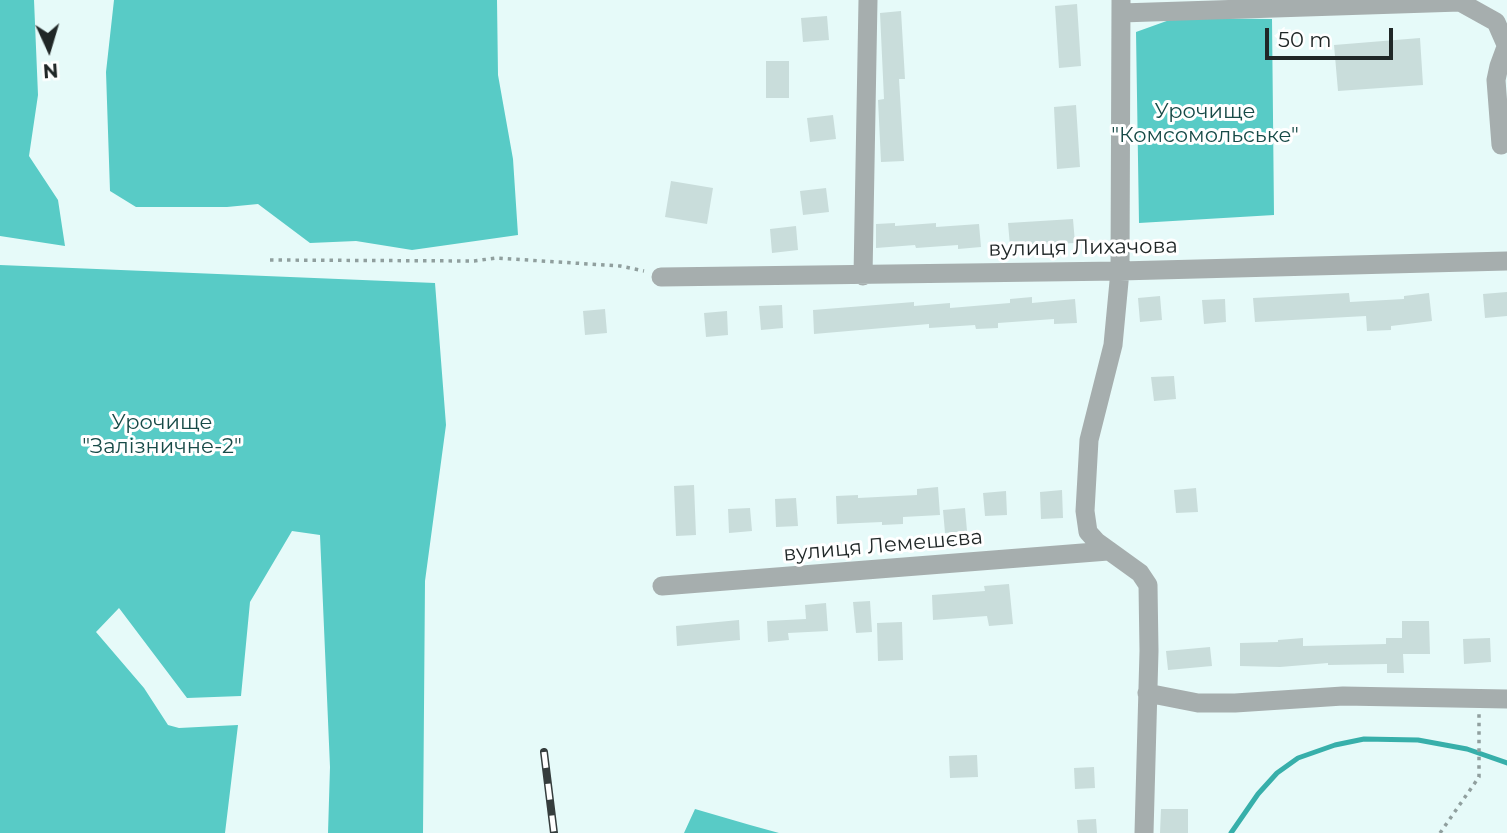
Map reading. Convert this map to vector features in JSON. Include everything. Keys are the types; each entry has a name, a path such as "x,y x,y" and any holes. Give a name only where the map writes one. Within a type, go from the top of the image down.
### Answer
{"street":[{"path":"863,276 868,0"},
{"path":"1144,833 1150,626 1148,585 1140,573 1103,547 1088,532 1085,510 1086,470 1093,421 1114,345 1120,271 1121,6 1460,2 1496,22 1507,47 1496,80 1501,145"},
{"name":"вулиця Лихачова","path":"661,277 863,276 1507,261"},
{"name":"вулиця Лемешєва","path":"662,586 1103,547"},
{"path":"1147,693 1198,704 1343,696 1507,699"}],"path":[{"path":"270,260 474,261 496,258 620,266 661,277"},
{"path":"1440,833 1479,777 1479,699"}],"green space":[{"path":"0,0 34,0 38,95 29,156 58,200 65,246 0,236"},
{"path":"114,0 497,0 498,75 513,159 518,235 412,250 356,241 310,243 258,204 227,207 136,207 110,191 106,72"},
{"name":"Урочище \"Комсомольське\"","path":"1175,18 1272,19 1274,215 1139,223 1136,32"},
{"name":"Урочище \"Залізничне-2\"","path":"0,265 435,283 446,425 425,581 423,833 328,833 330,767 320,535 292,531 250,602 241,696 187,698 119,608 96,632 144,688 168,725 179,728 238,725 225,833 0,833"},
{"path":"695,809 750,825 779,833 684,833"}],"building":[{"path":"1077,4 1081,66 1059,68 1055,6"},
{"path":"901,11 905,79 899,79 904,161 881,162 878,100 884,99 880,13"},
{"path":"827,16 829,40 803,42 801,18"},
{"path":"1420,38 1423,85 1338,91 1334,45"},
{"path":"766,61 789,61 789,98 766,98"},
{"path":"1076,105 1080,167 1057,169 1054,107"},
{"path":"833,115 836,139 810,142 807,118"},
{"path":"671,181 713,188 707,224 665,217"},
{"path":"826,188 829,212 803,215 800,191"},
{"path":"1073,219 1075,243 1010,246 1008,223"},
{"path":"895,223 895,226 936,223 936,227 979,224 981,247 958,249 958,245 916,248 915,245 876,248 876,224"},
{"path":"796,226 798,250 772,253 770,229"},
{"path":"1507,292 1507,316 1485,318 1483,294"},
{"path":"1349,293 1350,302 1404,299 1404,296 1429,293 1432,321 1391,326 1391,330 1367,331 1366,316 1255,322 1253,298"},
{"path":"1160,296 1162,320 1140,322 1138,298"},
{"path":"1032,297 1032,303 1075,299 1077,323 1054,324 1054,319 998,323 998,328 976,329 975,325 929,328 929,324 814,334 813,310 914,302 914,306 950,303 950,308 1010,303 1010,299"},
{"path":"1225,299 1226,322 1204,324 1202,300"},
{"path":"782,305 783,328 761,330 759,306"},
{"path":"605,309 607,333 585,335 583,311"},
{"path":"727,311 728,335 706,337 704,313"},
{"path":"1174,376 1176,399 1154,401 1151,377"},
{"path":"694,485 696,535 676,536 674,486"},
{"path":"938,487 940,515 903,517 903,524 837,524 836,496 858,495 858,498 917,495 917,489"},
{"path":"1196,488 1198,512 1176,513 1174,490"},
{"path":"1062,490 1063,518 1041,519 1040,492"},
{"path":"1006,491 1007,515 985,516 983,493"},
{"path":"796,498 798,526 776,527 775,499"},
{"path":"750,508 752,531 729,533 728,509"},
{"path":"965,508 967,531 945,533 943,510"},
{"path":"1009,584 1013,624 989,626 987,616 933,620 932,595 985,591 984,586"},
{"path":"870,601 872,632 856,633 853,602"},
{"path":"826,603 828,631 788,633 789,640 768,642 767,621 806,619 805,605"},
{"path":"739,620 740,640 677,646 676,626"},
{"path":"1402,621 1429,621 1430,654 1403,654 1404,673 1387,673 1387,664 1240,666 1240,643 1303,638 1303,646 1386,644 1386,638 1402,638"},
{"path":"902,622 903,660 878,661 877,623"},
{"path":"1490,638 1491,662 1464,664 1463,639"},
{"path":"1210,647 1212,666 1168,670 1166,651"},
{"path":"977,755 978,777 950,778 949,756"},
{"path":"1094,767 1095,788 1075,789 1074,768"},
{"path":"1161,809 1188,809 1188,833 1160,833"},
{"path":"1096,819 1097,833 1078,833 1077,820"}],"waterway":[{"path":"1231,833 1258,794 1277,773 1298,758 1335,745 1364,739 1418,740 1467,749 1507,763"}],"railway":[{"path":"544,752 554,833"}]}
